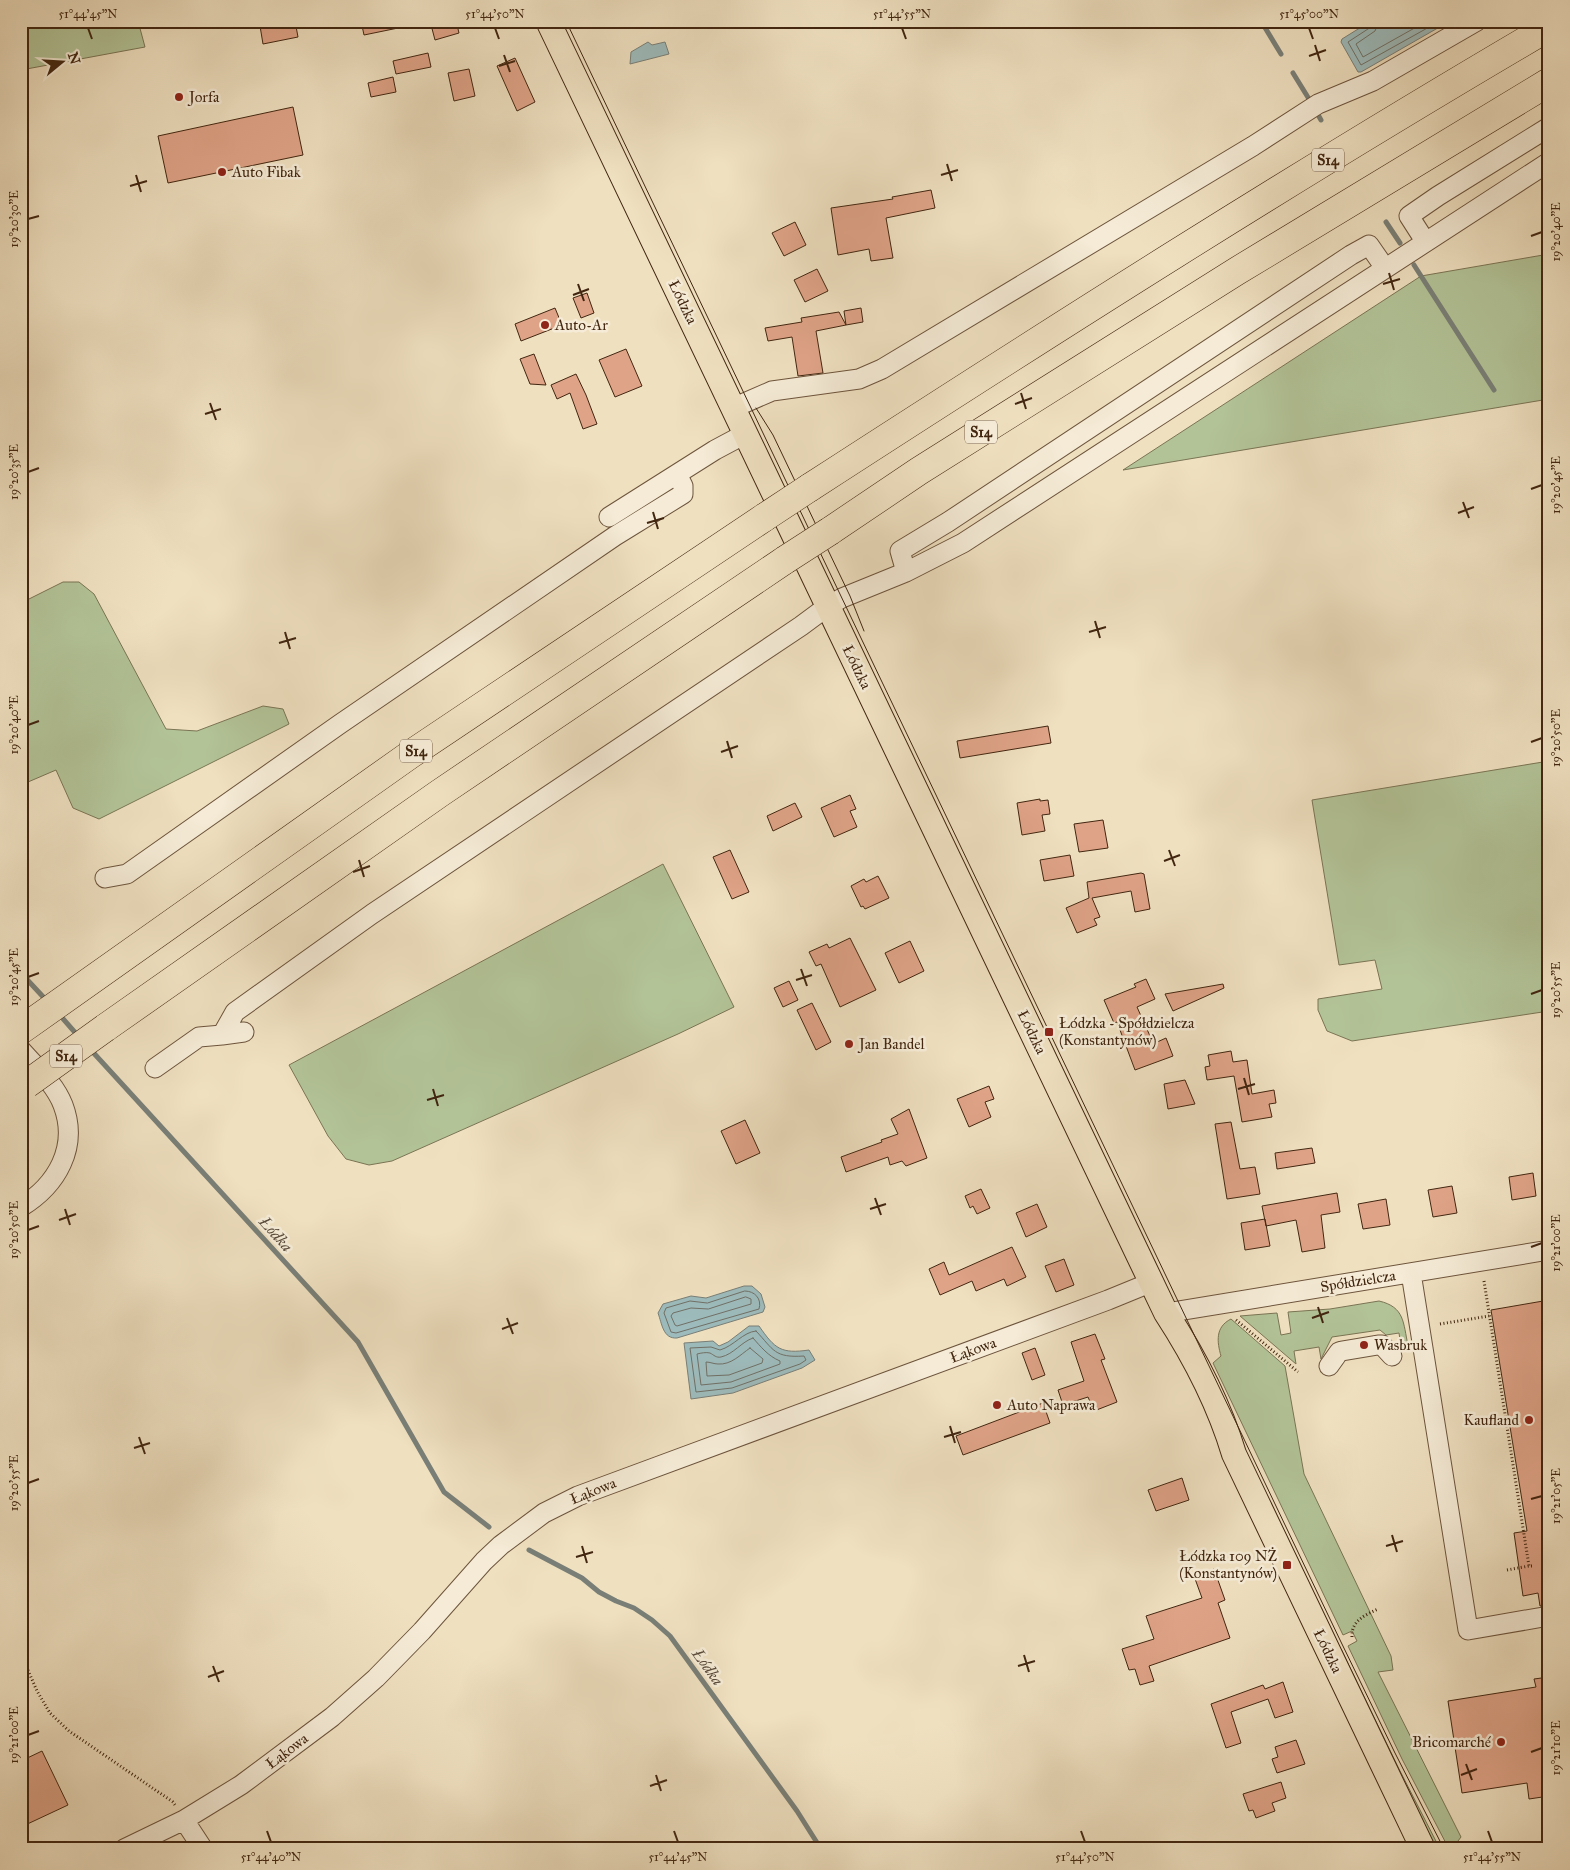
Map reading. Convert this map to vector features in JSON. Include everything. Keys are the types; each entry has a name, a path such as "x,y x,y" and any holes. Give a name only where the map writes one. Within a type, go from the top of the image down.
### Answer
{"highway":[{"name":"S14","path":"21,1030 419,749 764,517 1109,295 1317,166 1549,27"},
{"name":"S14","path":"24,1086 440,794 919,471 1238,270 1549,82"}],"main road":[{"name":"Łódzka","path":"548,21 1152,1282 1166,1313 1172,1349 1181,1372 1219,1436 1234,1454 1423,1849"}],"street":[{"path":"733,408 772,391 859,379 882,369 1244,151 1318,104 1373,81 1477,21"},
{"path":"1425,241 1409,216 1549,127"},
{"path":"222,1035 235,1012 372,914 828,606 906,572 963,543 1549,162"},
{"path":"906,572 900,551 948,522 1351,255 1369,245 1385,268"},
{"path":"609,517 715,450 746,434"},
{"path":"105,878 127,874 348,718 615,536 683,494 683,486 677,474"},
{"path":"155,1068 199,1037 244,1032"},
{"path":"21,1050 52,1086 63,1104 69,1123 69,1139 64,1159 57,1174 41,1192 21,1207"},
{"name":"Spółdzielcza","path":"1166,1313 1549,1250"},
{"path":"1411,1273 1468,1630 1549,1616"},
{"name":"Łąkowa","path":"124,1849 184,1820 241,1785 332,1717 376,1678 422,1631 484,1561 520,1530 544,1513 578,1496 1152,1282"},
{"path":"1334,1359 1378,1345 1387,1350"},
{"path":"184,1820 203,1849"}],"path":[{"path":"1484,1281 1531,1566 1507,1570"},
{"path":"1230,1315 1298,1372"},
{"path":"1440,1324 1489,1316"},
{"path":"1352,1637 1354,1624 1360,1618 1378,1610"},
{"path":"21,1654 37,1691 50,1713 68,1731 173,1802 184,1820"},
{"path":"1548,1664 1549,1671"}],"green space":[{"path":"21,21 138,21 145,47 21,70"},
{"path":"1549,254 1549,399 1123,470 1421,276"},
{"path":"63,582 79,582 94,594 166,729 197,731 263,706 283,709 289,724 99,819 73,808 56,770 21,785 21,603"},
{"path":"1549,761 1549,1011 1352,1041 1327,1031 1318,1010 1318,999 1382,989 1375,960 1339,965 1312,800"},
{"path":"663,864 734,1007 678,1034 392,1161 369,1165 346,1159 328,1136 289,1065"},
{"path":"1379,1301 1394,1307 1398,1312 1403,1323 1408,1345 1401,1346 1399,1333 1386,1335 1380,1330 1332,1337 1321,1359 1319,1347 1294,1351 1296,1364 1240,1316 1277,1313 1281,1335 1291,1333 1288,1312 1330,1309"},
{"path":"1231,1319 1285,1366 1304,1474 1391,1656 1393,1670 1378,1672 1461,1837 1458,1841 1461,1849 1449,1849 1402,1759 1348,1646 1357,1641 1352,1631 1343,1635 1213,1363 1221,1356 1218,1335 1222,1326"},
{"path":"1341,1649 1440,1849 1433,1849 1339,1653"}],"water":[{"path":"1371,21 1450,21 1358,72 1341,42 1342,39"},
{"path":"648,42 652,45 665,42 669,54 630,64 631,52"},
{"path":"744,1286 752,1286 761,1294 765,1307 763,1312 677,1338 672,1338 664,1330 658,1313 663,1304 691,1296 706,1298"},
{"path":"749,1326 759,1326 774,1345 779,1348 792,1351 809,1350 815,1360 802,1368 733,1393 691,1399 684,1343 713,1341 719,1346 728,1342"}],"building":[{"path":"295,21 298,37 263,44 260,26"},
{"path":"361,21 402,21 403,27 364,35"},
{"path":"430,21 456,21 459,33 435,40"},
{"path":"428,53 431,67 396,74 393,61"},
{"path":"515,58 535,102 517,111 497,66"},
{"path":"469,69 475,96 454,101 448,73"},
{"path":"393,77 396,92 371,97 368,83"},
{"path":"293,107 303,155 168,183 158,136"},
{"path":"931,190 935,208 886,218 893,258 871,261 869,249 838,255 831,208 893,199 892,197"},
{"path":"795,222 806,245 784,256 772,233"},
{"path":"817,269 828,291 805,302 794,280"},
{"path":"587,293 594,313 581,318 573,298"},
{"path":"555,308 562,325 521,341 515,324"},
{"path":"861,308 863,322 846,325 844,311"},
{"path":"839,312 846,325 816,331 823,373 798,376 792,337 768,341 765,328 802,322 801,318"},
{"path":"626,349 642,386 615,397 599,360"},
{"path":"534,354 546,385 530,384 520,359"},
{"path":"576,374 597,424 583,429 570,393 557,399 551,385"},
{"path":"1048,726 1051,743 960,758 957,741"},
{"path":"850,795 856,809 850,811 857,827 834,837 821,808"},
{"path":"1040,799 1040,801 1048,800 1050,814 1042,815 1045,831 1022,835 1017,803"},
{"path":"795,803 802,817 773,831 767,816"},
{"path":"1103,820 1108,848 1079,852 1074,824"},
{"path":"730,850 749,892 732,899 713,857"},
{"path":"1070,855 1074,876 1044,881 1040,860"},
{"path":"1144,874 1150,909 1135,912 1131,891 1092,898 1100,917 1094,919 1097,925 1077,933 1066,908 1089,898 1087,882"},
{"path":"878,876 889,898 865,909 863,906 861,907 851,886 864,879 866,882"},
{"path":"850,938 876,990 840,1007 821,964 816,966 809,952 827,944 829,948"},
{"path":"910,941 924,971 899,983 885,953"},
{"path":"1146,979 1155,999 1137,1007 1155,1043 1166,1038 1173,1056 1135,1070 1117,1022 1114,1023 1104,1000 1136,987 1134,984"},
{"path":"789,981 798,1000 783,1007 774,988"},
{"path":"1223,984 1224,988 1173,1011 1165,994"},
{"path":"812,1003 831,1042 816,1050 797,1010"},
{"path":"1231,1051 1233,1062 1247,1060 1252,1094 1274,1090 1276,1103 1269,1104 1272,1117 1242,1122 1234,1076 1207,1080 1205,1067 1210,1066 1208,1055"},
{"path":"1185,1080 1195,1104 1168,1109 1164,1084"},
{"path":"989,1086 994,1099 985,1102 991,1117 969,1127 957,1099"},
{"path":"909,1109 927,1158 906,1166 902,1161 890,1165 888,1157 846,1172 841,1157 898,1134 891,1119"},
{"path":"745,1120 760,1153 736,1164 721,1131"},
{"path":"1231,1122 1240,1169 1255,1167 1260,1194 1227,1199 1215,1124"},
{"path":"1312,1148 1315,1163 1277,1169 1275,1153"},
{"path":"1533,1173 1536,1196 1512,1200 1509,1177"},
{"path":"1452,1186 1457,1213 1433,1217 1428,1190"},
{"path":"981,1189 990,1208 977,1214 973,1206 970,1208 965,1196"},
{"path":"1337,1193 1340,1212 1321,1215 1325,1248 1302,1252 1296,1220 1266,1226 1262,1206"},
{"path":"1386,1199 1390,1225 1363,1229 1358,1204"},
{"path":"1037,1204 1047,1227 1026,1237 1016,1213"},
{"path":"1265,1219 1270,1246 1245,1250 1241,1223"},
{"path":"1012,1247 1026,1277 1007,1286 1004,1279 976,1291 972,1281 940,1295 929,1269 944,1262 949,1275"},
{"path":"1064,1259 1074,1285 1056,1292 1045,1266"},
{"name":"Kaufland","path":"1549,1300 1549,1605 1540,1606 1538,1593 1523,1596 1514,1533 1527,1531 1491,1310"},
{"path":"1095,1334 1105,1359 1101,1360 1117,1402 1094,1411 1088,1397 1063,1405 1058,1390 1084,1381 1071,1342"},
{"path":"1035,1348 1045,1375 1032,1380 1022,1353"},
{"path":"1043,1403 1050,1423 963,1455 956,1436"},
{"path":"1182,1478 1189,1500 1156,1511 1148,1490"},
{"path":"1214,1569 1225,1600 1218,1603 1230,1638 1149,1666 1154,1681 1140,1685 1135,1669 1129,1670 1122,1649 1154,1639 1146,1616 1202,1598 1194,1576"},
{"name":"Bricomarché","path":"1549,1677 1549,1796 1529,1799 1527,1783 1462,1793 1448,1701 1536,1687 1534,1679"},
{"path":"1283,1682 1293,1712 1275,1718 1268,1699 1231,1712 1241,1743 1226,1748 1211,1704 1263,1685 1265,1689"},
{"path":"1296,1740 1305,1764 1277,1773 1272,1759 1278,1757 1275,1747"},
{"path":"42,1751 68,1805 21,1827 21,1761"},
{"path":"1281,1782 1286,1798 1272,1803 1275,1811 1256,1818 1253,1810 1249,1811 1243,1794"}],"waterway":[{"path":"1261,21 1281,54"},
{"path":"1293,73 1309,99"},
{"path":"1317,113 1321,120"},
{"path":"1386,222 1400,243"},
{"path":"1414,265 1494,390"},
{"name":"Łódka","path":"21,973 47,1001"},
{"name":"Łódka","path":"58,1013 79,1037"},
{"name":"Łódka","path":"90,1049 358,1342 444,1492 489,1527"},
{"name":"Łódka","path":"529,1550 582,1578 599,1592 634,1608 652,1620 670,1636 797,1811 821,1849"}],"tram line":[{"path":"566,21 1341,1642 1444,1849"},
{"path":"756,408 773,435 850,596 864,631"}],"place":[{"name":"Jorfa","path":"179,97"},
{"name":"Auto Fibak","path":"222,172"},
{"name":"Auto-Ar","path":"545,325"},
{"name":"Łódzka - Spółdzielcza (Konstantynów)","path":"1049,1032"},
{"name":"Jan Bandel","path":"849,1044"},
{"name":"Wasbruk","path":"1364,1345"},
{"name":"Auto Naprawa","path":"997,1405"},
{"name":"Kaufland","path":"1529,1420"},
{"name":"Łódzka 109 NŻ (Konstantynów)","path":"1287,1565"},
{"name":"Bricomarché","path":"1501,1742"}]}
